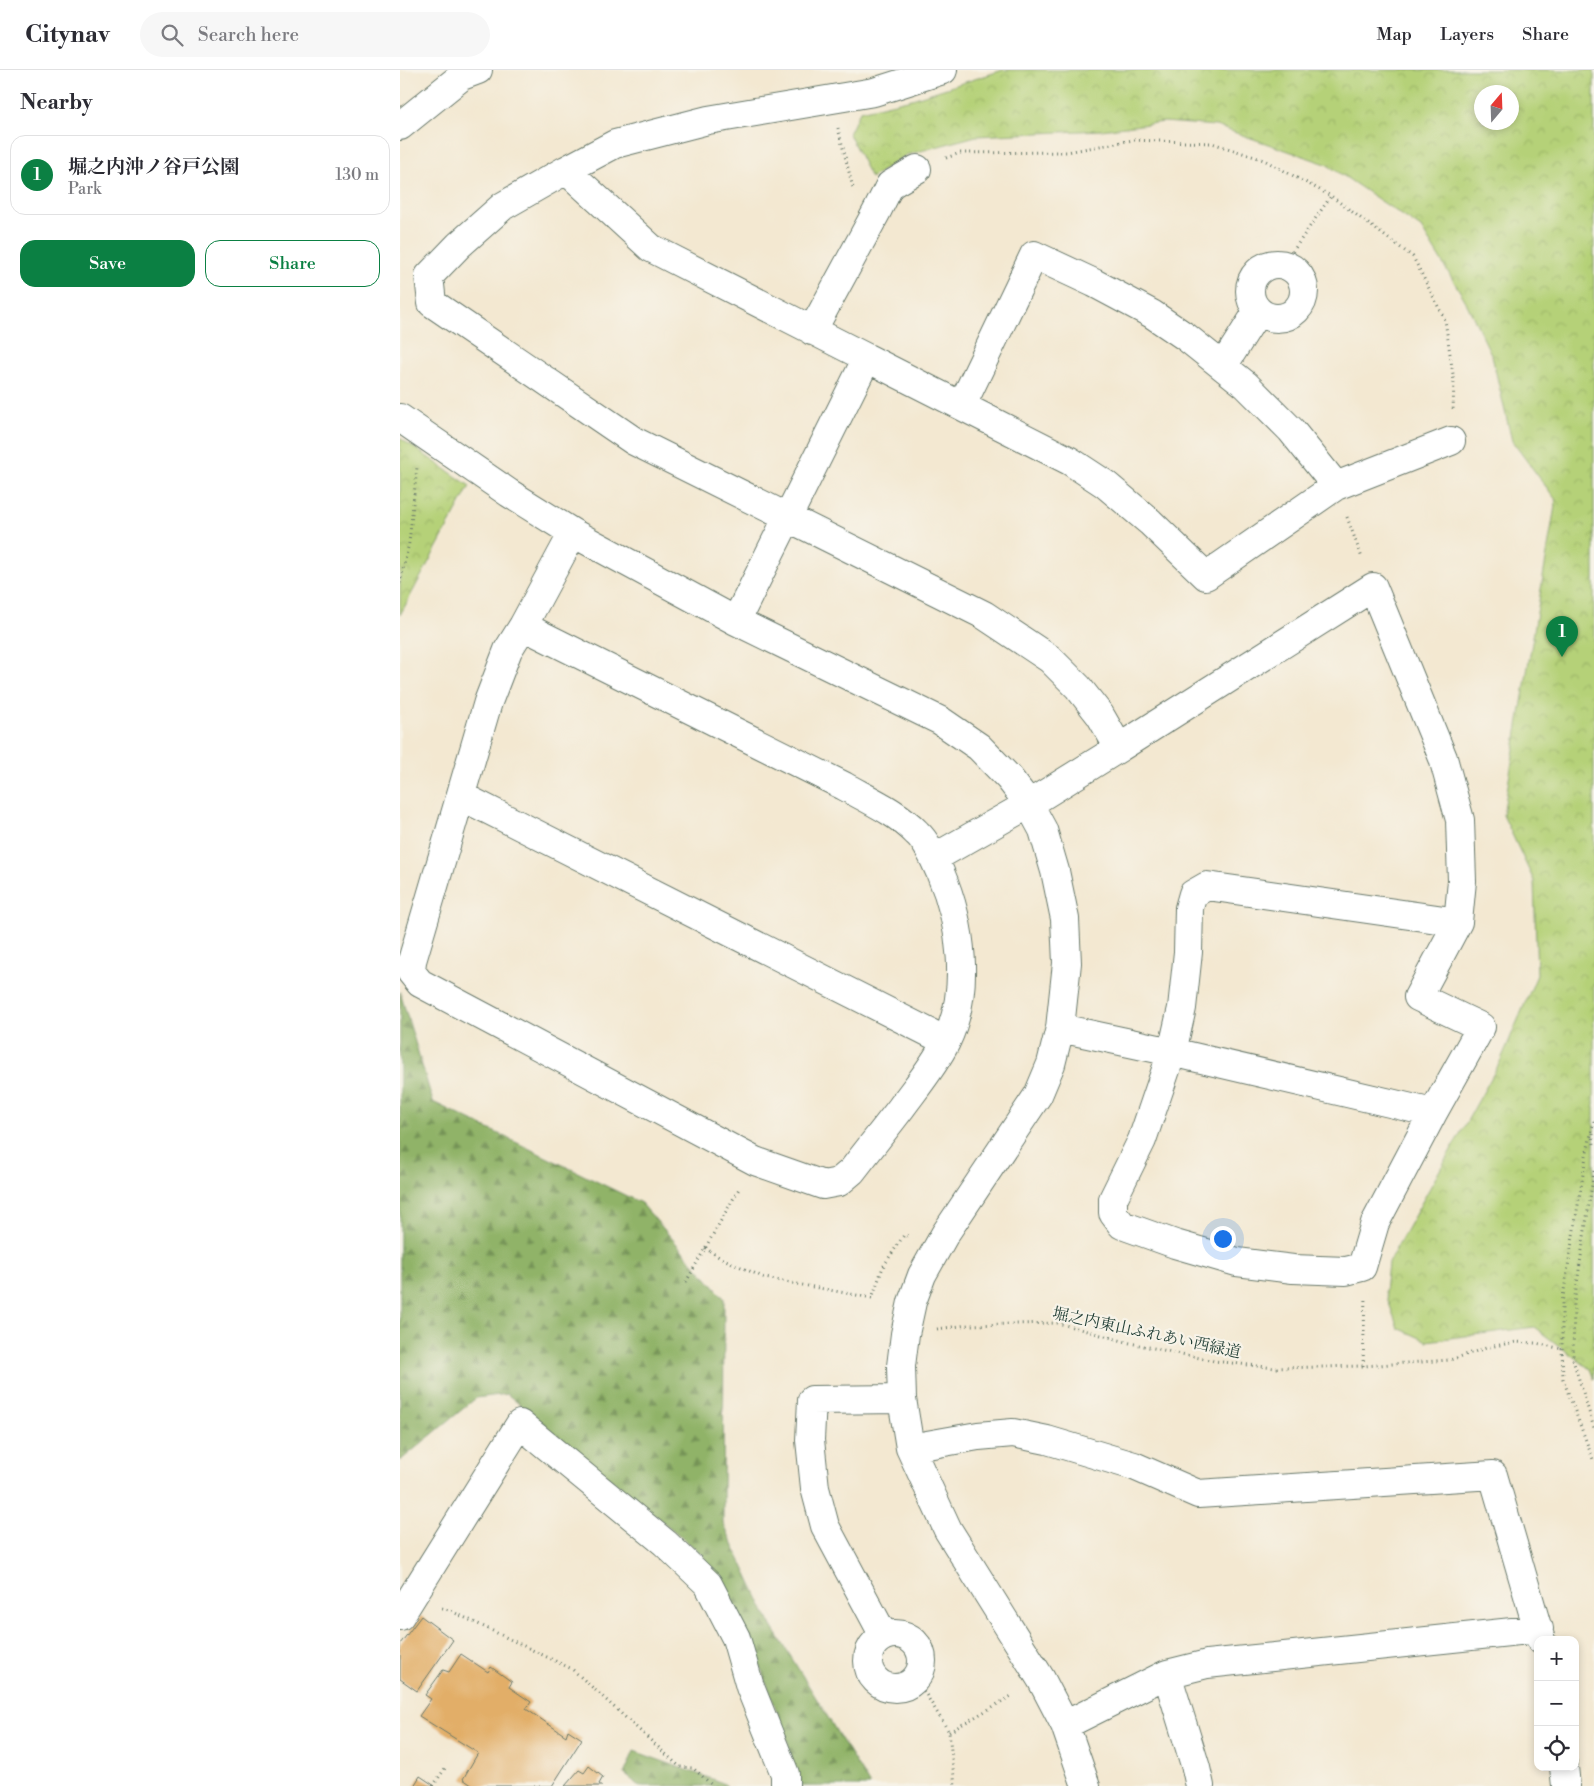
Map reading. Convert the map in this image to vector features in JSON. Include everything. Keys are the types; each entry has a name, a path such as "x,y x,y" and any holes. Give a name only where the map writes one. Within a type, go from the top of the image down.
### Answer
{"street":[{"path":"400,126 462,76 478,70"},
{"path":"943,70 874,92 708,120 615,144 503,206 429,276 432,303 634,441 984,615 1050,659 1078,687 1100,715 1119,748"},
{"path":"812,331 878,211 890,185 917,169"},
{"path":"566,170 651,248 1070,461 1106,484 1150,522 1206,576 1336,486 1452,441"},
{"path":"962,405 1034,255 1094,283 1152,314 1186,337 1246,385 1291,430 1336,486"},
{"path":"1274,263 1284,264 1292,268 1303,282 1303,300 1298,307 1291,314 1274,318 1266,316 1258,310 1252,303 1249,286 1258,270 1274,263"},
{"path":"1223,366 1258,310"},
{"path":"736,621 868,358"},
{"path":"400,418 509,493 573,533 736,621 941,721 979,746 1009,778 1029,804 1043,830 1055,871 1065,919 1068,963 1060,1028 1051,1064 1038,1095 945,1234 922,1275 912,1302 905,1334 901,1366 902,1400 910,1448 948,1530 1042,1679 1065,1724 1086,1786"},
{"path":"523,626 869,800 903,820 919,834 934,858 947,889 956,920 961,977 958,1007 946,1041 930,1070 852,1171 839,1182 823,1185 755,1161 420,983 411,972 412,961 488,702 508,650 573,533"},
{"path":"934,858 1029,804 1373,587 1443,758 1460,820 1462,881 1458,922 1418,997 1481,1027 1375,1223 1362,1267 1346,1271 1293,1269 1237,1262 1175,1244 1122,1226 1113,1214 1112,1199 1142,1140 1172,1052 1182,1008 1188,952 1189,908 1193,894 1207,886 1458,922"},
{"path":"461,796 946,1041"},
{"path":"1060,1028 1433,1113"},
{"path":"884,1636 825,1526 815,1488 810,1440 812,1400 902,1400"},
{"path":"406,1609 520,1424 665,1543 708,1584 736,1638 750,1687 785,1774 785,1786"},
{"path":"910,1448 978,1436 1013,1433 1047,1440 1134,1466 1198,1494 1493,1475 1540,1634 1207,1664 1167,1674 1065,1724"},
{"path":"902,1634 917,1644 921,1652 922,1661 921,1670 916,1678 902,1688 884,1686 876,1681 868,1665 868,1656 877,1640 884,1636 902,1634"},
{"path":"1167,1674 1200,1786"},
{"path":"1564,1771 1566,1786"}],"path":[{"path":"830,99 856,198 878,211"},
{"path":"917,169 960,153 1067,152 1133,140 1212,143 1264,160 1331,196 1413,257 1445,320 1454,381 1452,441"},
{"path":"1284,264 1331,196"},
{"path":"400,583 409,543 417,463"},
{"path":"1336,486 1373,587"},
{"path":"1594,1121 1586,1156 1562,1303 1563,1378 1594,1462"},
{"path":"1592,1131 1594,1144"},
{"path":"686,1282 755,1161"},
{"path":"1594,1172 1574,1302 1573,1360 1594,1428"},
{"path":"706,1248 719,1257 765,1278 872,1298 883,1267 899,1241"},
{"path":"1362,1267 1366,1291 1362,1366"},
{"name":"堀之内東山ふれあい西緑道","path":"905,1334 968,1325 1058,1322 1130,1343 1214,1362 1275,1368 1362,1366 1450,1360 1489,1347 1516,1342 1536,1343 1562,1349"},
{"path":"406,1609 451,1611 572,1669 680,1767 693,1768 713,1786"},
{"path":"916,1678 949,1732 954,1786"},
{"path":"949,1732 1042,1679"},
{"path":"433,1786 446,1767"}],"green space":[{"path":"1003,70 1594,70 1594,1379 1590,1369 1534,1327 1427,1341 1398,1328 1385,1292 1388,1263 1500,1062 1537,975 1534,881 1503,815 1556,500 1512,441 1492,356 1464,298 1421,228 1326,164 1216,126 1164,122 1101,130 976,136 906,155 871,178 849,134 860,111 912,99"},
{"path":"400,438 470,486 400,615"},
{"path":"400,992 433,1102 641,1203 724,1298 723,1523 769,1621 870,1786 793,1786 788,1742 750,1638 702,1554 507,1394 476,1398 400,1461"},
{"path":"634,1751 727,1786 640,1786 624,1774"}],"building":[{"path":"421,1616 453,1640 417,1691 400,1679 400,1644"},
{"path":"461,1654 488,1672 491,1667 512,1682 509,1687 531,1702 526,1709 566,1736 568,1730 582,1739 552,1786 473,1786 463,1779 478,1753 419,1716 431,1699 425,1695 443,1670 449,1672"},
{"path":"589,1766 603,1777 599,1784 602,1786 565,1786 579,1770 584,1773"},
{"path":"420,1776 435,1786 414,1786"}],"place":[{"name":"堀之内沖ノ谷戸公園","path":"1562,657"}]}
